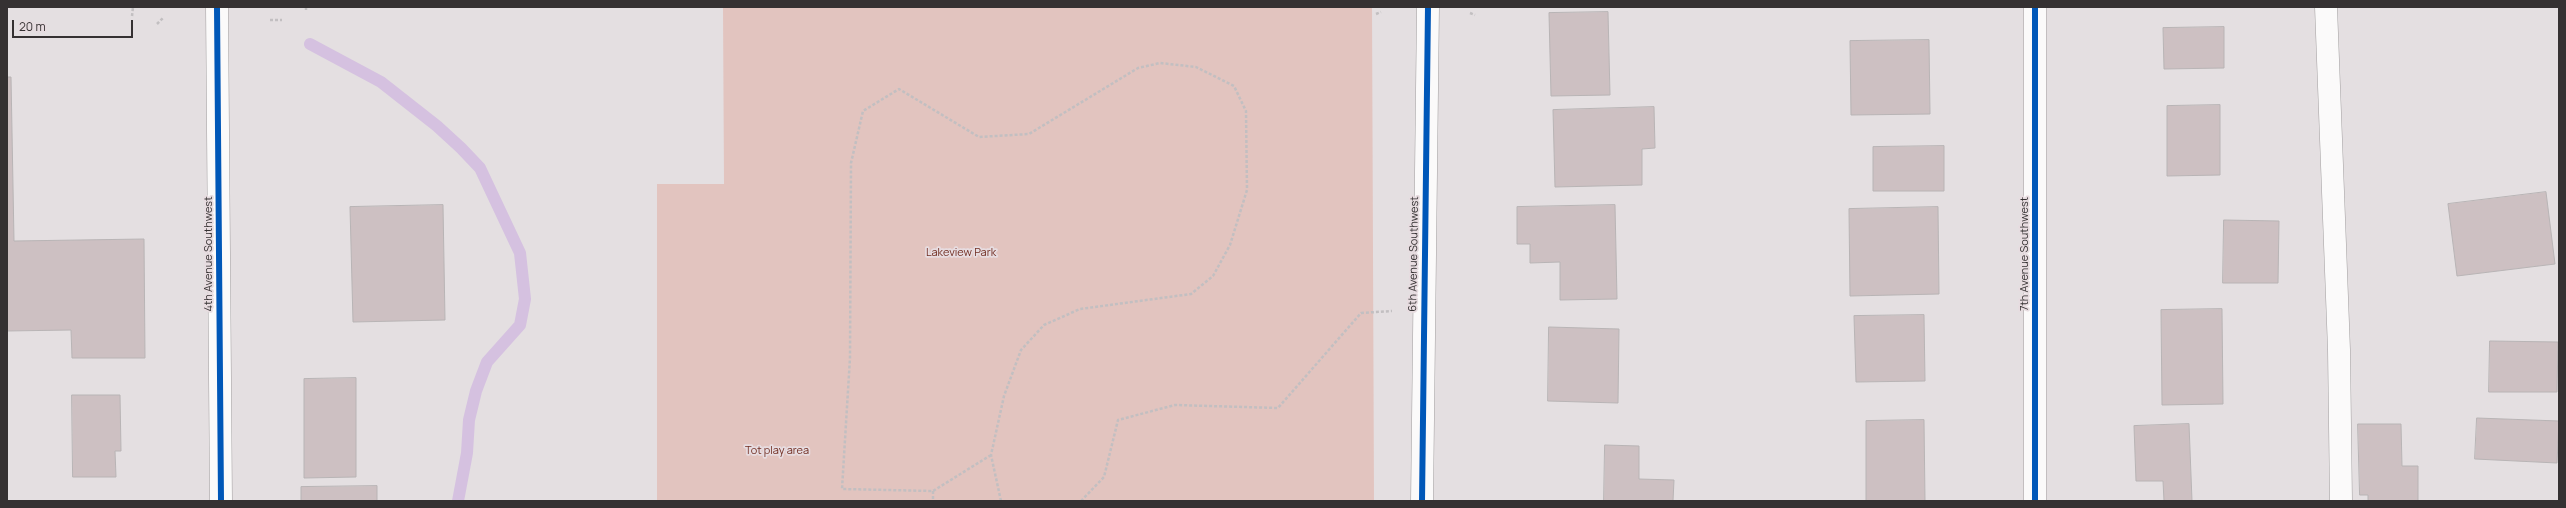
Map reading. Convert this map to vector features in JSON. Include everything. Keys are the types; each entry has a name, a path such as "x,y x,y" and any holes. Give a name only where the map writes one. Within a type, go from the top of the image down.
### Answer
{"street":[{"name":"4th Avenue Southwest","path":"217,7 221,501"},
{"name":"6th Avenue Southwest","path":"1422,501 1423,309 1428,7"},
{"name":"7th Avenue Southwest","path":"2035,7 2035,501"},
{"path":"2326,7 2339,350 2341,501"}],"path":[{"path":"132,16 133,7"},
{"path":"1376,14 1381,12"},
{"path":"1470,13 1475,15"},
{"path":"157,24 164,17"},
{"path":"270,20 282,20"},
{"path":"991,455 933,491 842,489 850,358 851,162 863,111 899,90 979,137 1029,134 1138,68 1160,63 1196,67 1234,86 1246,111 1247,190 1230,245 1213,276 1191,294 1080,309 1044,325 1021,350 1004,396 991,455 1001,501"},
{"path":"1081,501 1104,477 1118,420 1175,405 1278,408 1361,313 1423,309"},
{"path":"933,491 934,501"}],"green space":[{"name":"Lakeview Park","path":"723,7 1372,7 1374,501 657,501 657,184 724,184"}],"building":[{"path":"1608,12 1610,95 1551,96 1549,13"},
{"path":"2224,27 2224,68 2164,69 2163,28"},
{"path":"1929,40 1930,114 1851,115 1850,41"},
{"path":"7,77 11,77 14,241 144,239 145,358 72,358 71,330 7,331"},
{"path":"2220,105 2220,175 2167,176 2167,106"},
{"path":"1654,107 1655,148 1642,149 1642,185 1555,187 1553,110"},
{"path":"1944,146 1944,191 1873,191 1873,147"},
{"path":"2546,192 2555,264 2457,276 2448,204"},
{"path":"443,205 445,320 353,322 350,207"},
{"path":"1615,205 1617,299 1560,300 1560,262 1530,263 1530,244 1517,244 1517,207"},
{"path":"1938,207 1939,294 1850,296 1849,209"},
{"path":"2224,220 2279,221 2278,283 2223,283"},
{"path":"2222,309 2223,404 2162,405 2161,310"},
{"path":"1924,315 1925,381 1856,382 1854,316"},
{"path":"1549,327 1619,329 1618,403 1548,401"},
{"path":"2490,341 2558,342 2557,392 2489,392"},
{"path":"356,378 356,477 304,478 304,379"},
{"path":"72,395 120,395 121,451 115,451 116,477 73,477"},
{"path":"2477,418 2559,421 2557,463 2475,459"},
{"path":"1924,420 1925,501 1866,501 1866,421"},
{"path":"2189,424 2192,501 2164,501 2163,481 2136,481 2134,426"},
{"path":"2358,424 2401,424 2402,466 2418,466 2418,501 2368,501 2368,495 2360,495"},
{"path":"1605,445 1639,446 1639,479 1674,480 1673,501 1604,501"},
{"path":"377,486 377,501 301,501 301,487"}],"waterway":[{"path":"310,44 381,82 437,126 461,148 480,168 520,253 525,299 520,325 487,362 476,391 469,420 467,453 458,501"}],"cycle path":[{"path":"217,7 221,501"},
{"path":"1422,501 1428,7"},
{"path":"2035,7 2035,501"}],"park label":[{"name":"Tot play area","path":"777,451"}]}
